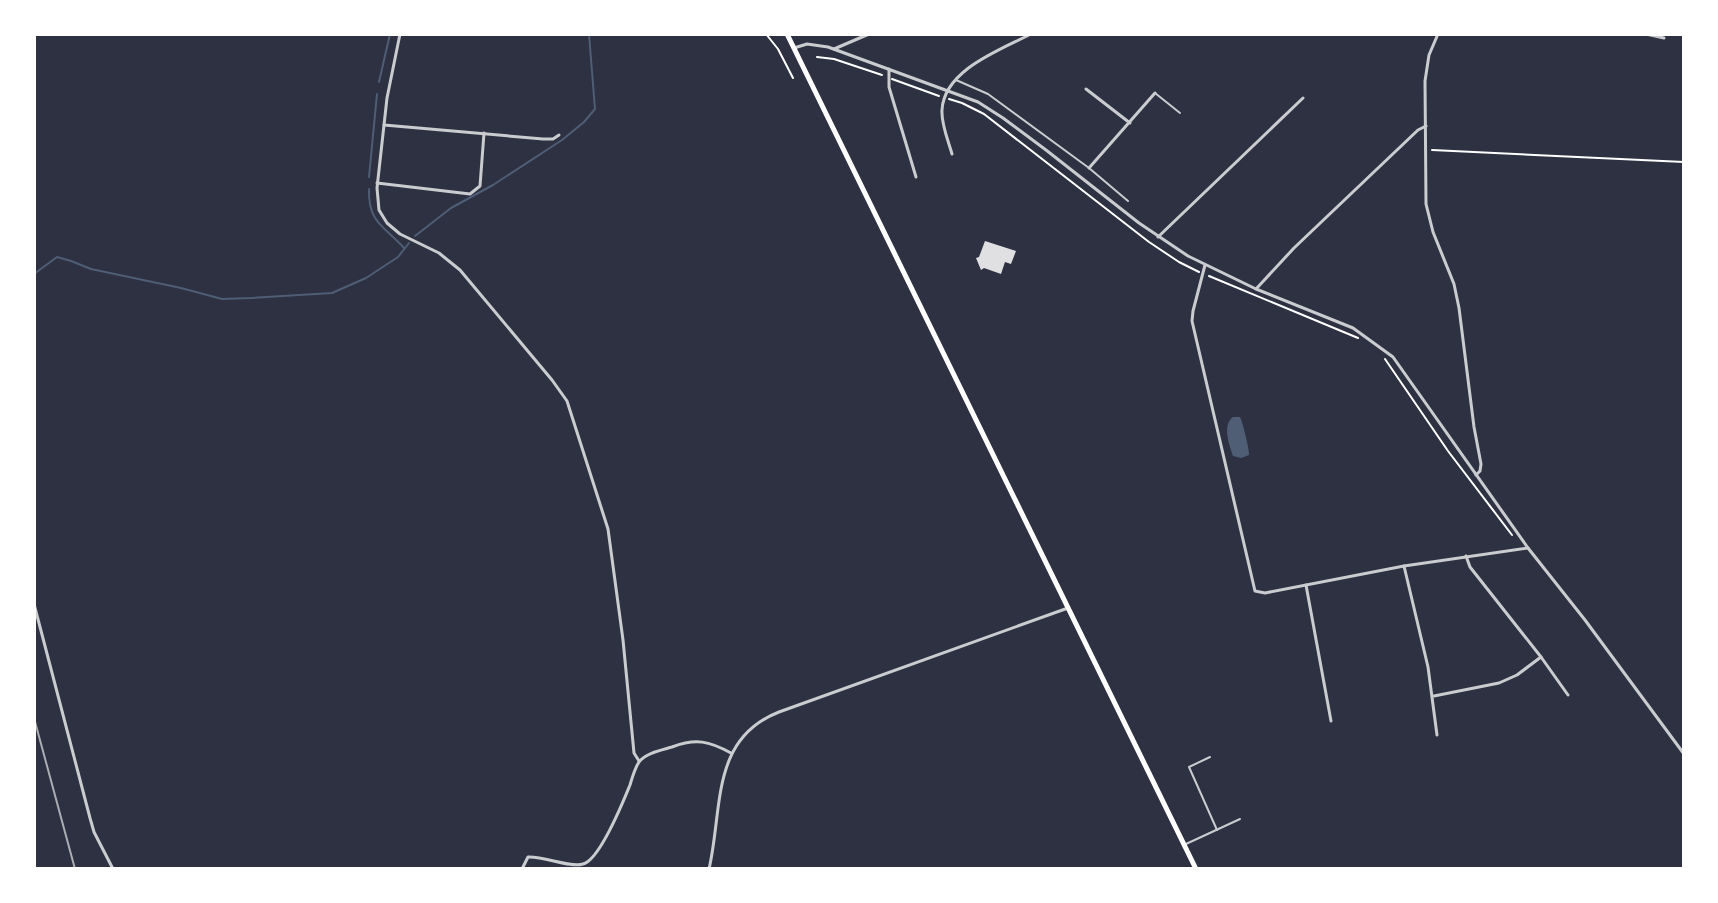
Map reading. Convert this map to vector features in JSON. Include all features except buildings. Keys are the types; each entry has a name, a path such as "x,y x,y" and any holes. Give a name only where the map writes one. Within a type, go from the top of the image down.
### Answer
{"main road":[{"path":"787,34 1196,869"}],"street":[{"path":"400,34 387,98 377,183 379,210 387,223 400,234 439,253 460,270 567,401 608,529 634,753 639,761"},
{"path":"834,49 869,34"},
{"path":"952,154 941,113 947,90 954,79 966,69 1031,34"},
{"path":"1438,34 1427,64 1425,81 1426,198 1428,215 1454,284 1459,308 1481,464 1480,471 1475,475"},
{"path":"1646,34 1664,38"},
{"path":"794,48 813,44 834,49 978,102 1158,237 1205,265 1256,289 1353,328 1383,349 1393,357 1528,548 1684,754"},
{"path":"889,69 889,87 916,177"},
{"path":"1086,89 1130,123"},
{"path":"1089,168 1155,93"},
{"path":"1158,237 1303,98"},
{"path":"384,125 543,139 553,139 559,135"},
{"path":"1256,289 1348,196 1426,126"},
{"path":"377,183 470,194 480,186 484,133"},
{"path":"1205,265 1192,321 1255,591 1265,593 1404,566 1528,548"},
{"path":"1466,556 1470,567 1568,695"},
{"path":"1404,566 1428,667 1437,735"},
{"path":"1306,585 1331,721"},
{"path":"34,604 94,832 113,869"},
{"path":"709,869 725,769 742,736 756,724 774,714 1068,608"},
{"path":"1433,697 1499,683 1517,675 1541,657"},
{"path":"522,869 528,857 575,864 590,860 619,812 639,761 650,754 693,742 710,743 731,753"}],"lane":[{"path":"954,79 988,94 1089,168 1128,201"},
{"path":"1155,93 1180,113"},
{"path":"1210,757 1189,767 1217,830"},
{"path":"1184,845 1240,819"}],"path":[{"path":"766,34 793,78"},
{"path":"817,57 834,59 962,103 984,114 1179,262 1360,339"},
{"path":"1426,150 1684,162"},
{"path":"1382,356 1448,451 1515,537"}],"water":[{"path":"1233,417 1240,417 1248,448 1249,455 1241,458 1233,456 1228,440 1228,425"}],"waterway":[{"path":"379,82 390,34"},
{"path":"415,236 451,208 493,185 584,122 595,109 589,34"},
{"path":"369,177 377,94"},
{"path":"369,189 374,217 404,248"},
{"path":"34,274 57,257 91,269 222,299 332,293 366,278 398,257 409,243"}],"railway":[{"path":"34,718 75,869"}]}
